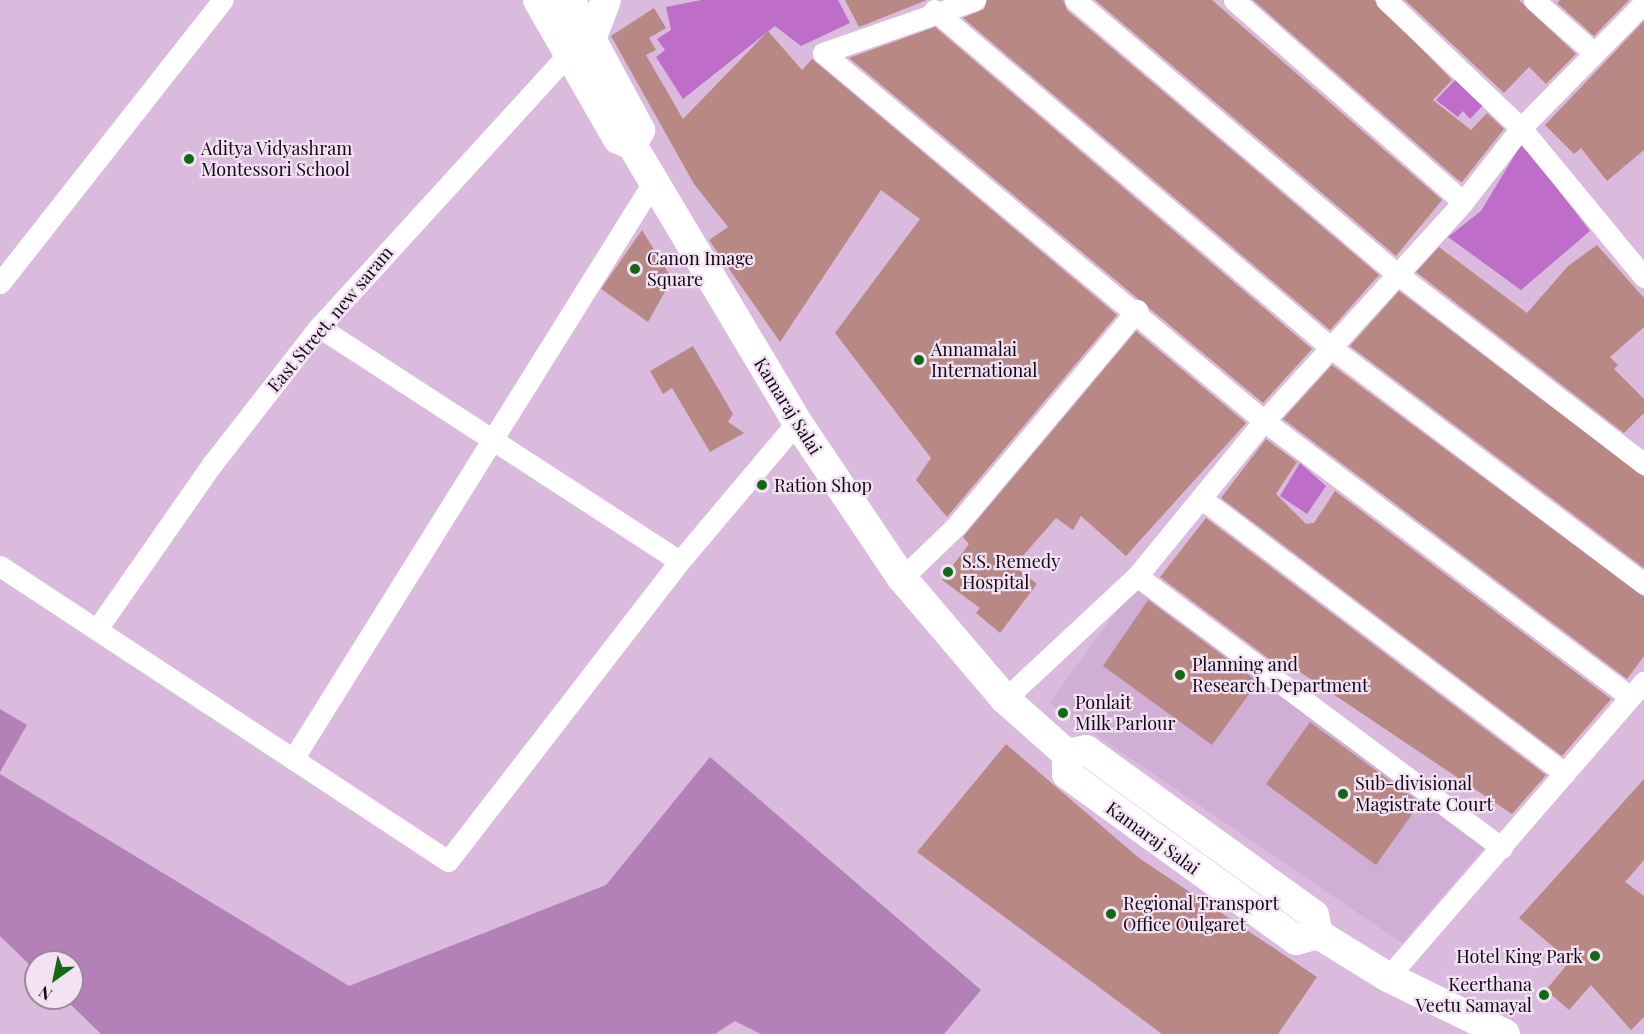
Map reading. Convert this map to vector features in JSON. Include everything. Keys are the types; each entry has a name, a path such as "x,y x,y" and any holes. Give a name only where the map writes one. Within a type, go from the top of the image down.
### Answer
{"main road":[{"name":"Kamaraj Salai","path":"538,0 581,41"},
{"name":"Kamaraj Salai","path":"570,0 581,41 618,139 632,145 652,184 796,422 902,578 1005,699 1067,754 1086,750 1314,915 1318,934 1388,977 1501,1033"},
{"path":"581,41 606,0"}],"street":[{"path":"0,283 223,0"},
{"path":"975,0 934,10 823,53 1137,310 1264,421 1637,689 1502,848 1388,977"},
{"path":"1075,0 1395,273 1644,464"},
{"path":"1234,0 1463,202"},
{"path":"1386,0 1521,128 1644,277"},
{"path":"1534,0 1593,52"},
{"path":"1005,699 1137,576 1264,421 1395,273 1463,202 1521,128 1593,52 1644,3"},
{"path":"934,10 1330,347 1644,584"},
{"name":"East Street, new saram","path":"97,629 213,463 319,327 581,41"},
{"path":"295,756 495,441 652,184"},
{"path":"902,578 956,526 1137,310"},
{"path":"319,327 680,561"},
{"path":"0,566 295,756 448,861 680,561 796,422"},
{"path":"1202,499 1565,774"},
{"path":"1137,576 1502,848"}],"shaded area":[{"path":"701,0 838,0 850,23 801,46 775,26 683,99 656,57 665,50 657,39 671,30 666,7"},
{"path":"1458,77 1486,102 1470,119 1463,111 1458,117 1436,100"},
{"path":"1522,143 1590,231 1521,290 1448,237 1481,211"},
{"path":"1300,463 1326,486 1307,514 1280,496"},
{"path":"1134,588 1485,847 1402,943 1049,703"},
{"path":"0,709 27,725 0,772"},
{"path":"710,757 981,990 944,1034 761,1034 735,1021 715,1034 101,1034 76,1010 84,1010 84,950 24,950 24,959 0,936 0,774 349,986 606,885"}],"building":[{"path":"845,0 927,0 859,27"},
{"path":"987,0 1063,0 1067,10 1379,275 1330,330 963,18 984,9"},
{"path":"1095,0 1212,0 1442,200 1396,256"},
{"path":"1253,0 1374,0 1452,80 1433,100 1471,130 1487,113 1504,129 1462,182 1458,180"},
{"path":"1405,0 1519,0 1576,54 1546,84 1529,67 1504,93"},
{"path":"1560,0 1629,0 1594,36 1557,3"},
{"path":"654,8 666,28 649,38 656,50 646,55 683,119 768,31 802,70 812,59 1117,315 947,517 916,480 931,458 835,333 920,219 881,190 780,342 709,240 728,227 694,184 611,36"},
{"path":"1644,21 1644,150 1607,181 1581,148 1574,154 1545,125"},
{"path":"935,27 1312,349 1263,403 849,58"},
{"name":"Canon Image Square","path":"642,230 672,279 648,322 601,289"},
{"path":"1597,245 1644,298 1644,327 1610,357 1618,365 1614,369 1644,399 1644,413 1624,433 1416,272 1439,247 1527,313 1568,266"},
{"path":"1399,291 1644,477 1644,568 1350,346"},
{"path":"1136,331 1246,423 1126,556 1081,516 1073,530 1056,518 1014,566 1037,584 1000,633 976,613 980,608 942,580 969,544 963,537"},
{"path":"693,346 733,414 728,422 744,433 710,452 672,388 663,394 650,371"},
{"path":"1332,365 1644,597 1644,656 1627,679 1283,419"},
{"path":"1266,439 1297,462 1276,494 1306,524 1314,523 1335,491 1611,699 1562,756 1221,498"},
{"path":"1206,518 1546,775 1512,814 1285,662 1272,661 1160,577"},
{"name":"Planning and Research Department","path":"1148,600 1258,682 1212,745 1103,666"},
{"name":"Sub-divisional Magistrate Court","path":"1310,722 1420,803 1376,865 1266,784"},
{"name":"Regional Transport Office Oulgaret","path":"1006,744 1139,858 1317,977 1278,1034 1162,1034 917,852"},
{"path":"1644,779 1644,860 1625,882 1644,896 1644,1017 1631,1030 1591,985 1569,1010 1546,990 1570,961 1519,918"}],"place":[{"name":"Aditya Vidyashram Montessori School","path":"189,159"},
{"name":"Canon Image Square","path":"635,269"},
{"name":"Annamalai International","path":"919,360"},
{"name":"Ration Shop","path":"762,485"},
{"name":"S.S. Remedy Hospital","path":"948,572"},
{"name":"Planning and Research Department","path":"1180,675"},
{"name":"Ponlait Milk Parlour","path":"1063,713"},
{"name":"Sub-divisional Magistrate Court","path":"1343,794"},
{"name":"Regional Transport Office Oulgaret","path":"1111,914"},
{"name":"Hotel King Park","path":"1595,956"},
{"name":"Keerthana Veetu Samayal","path":"1544,995"}]}
